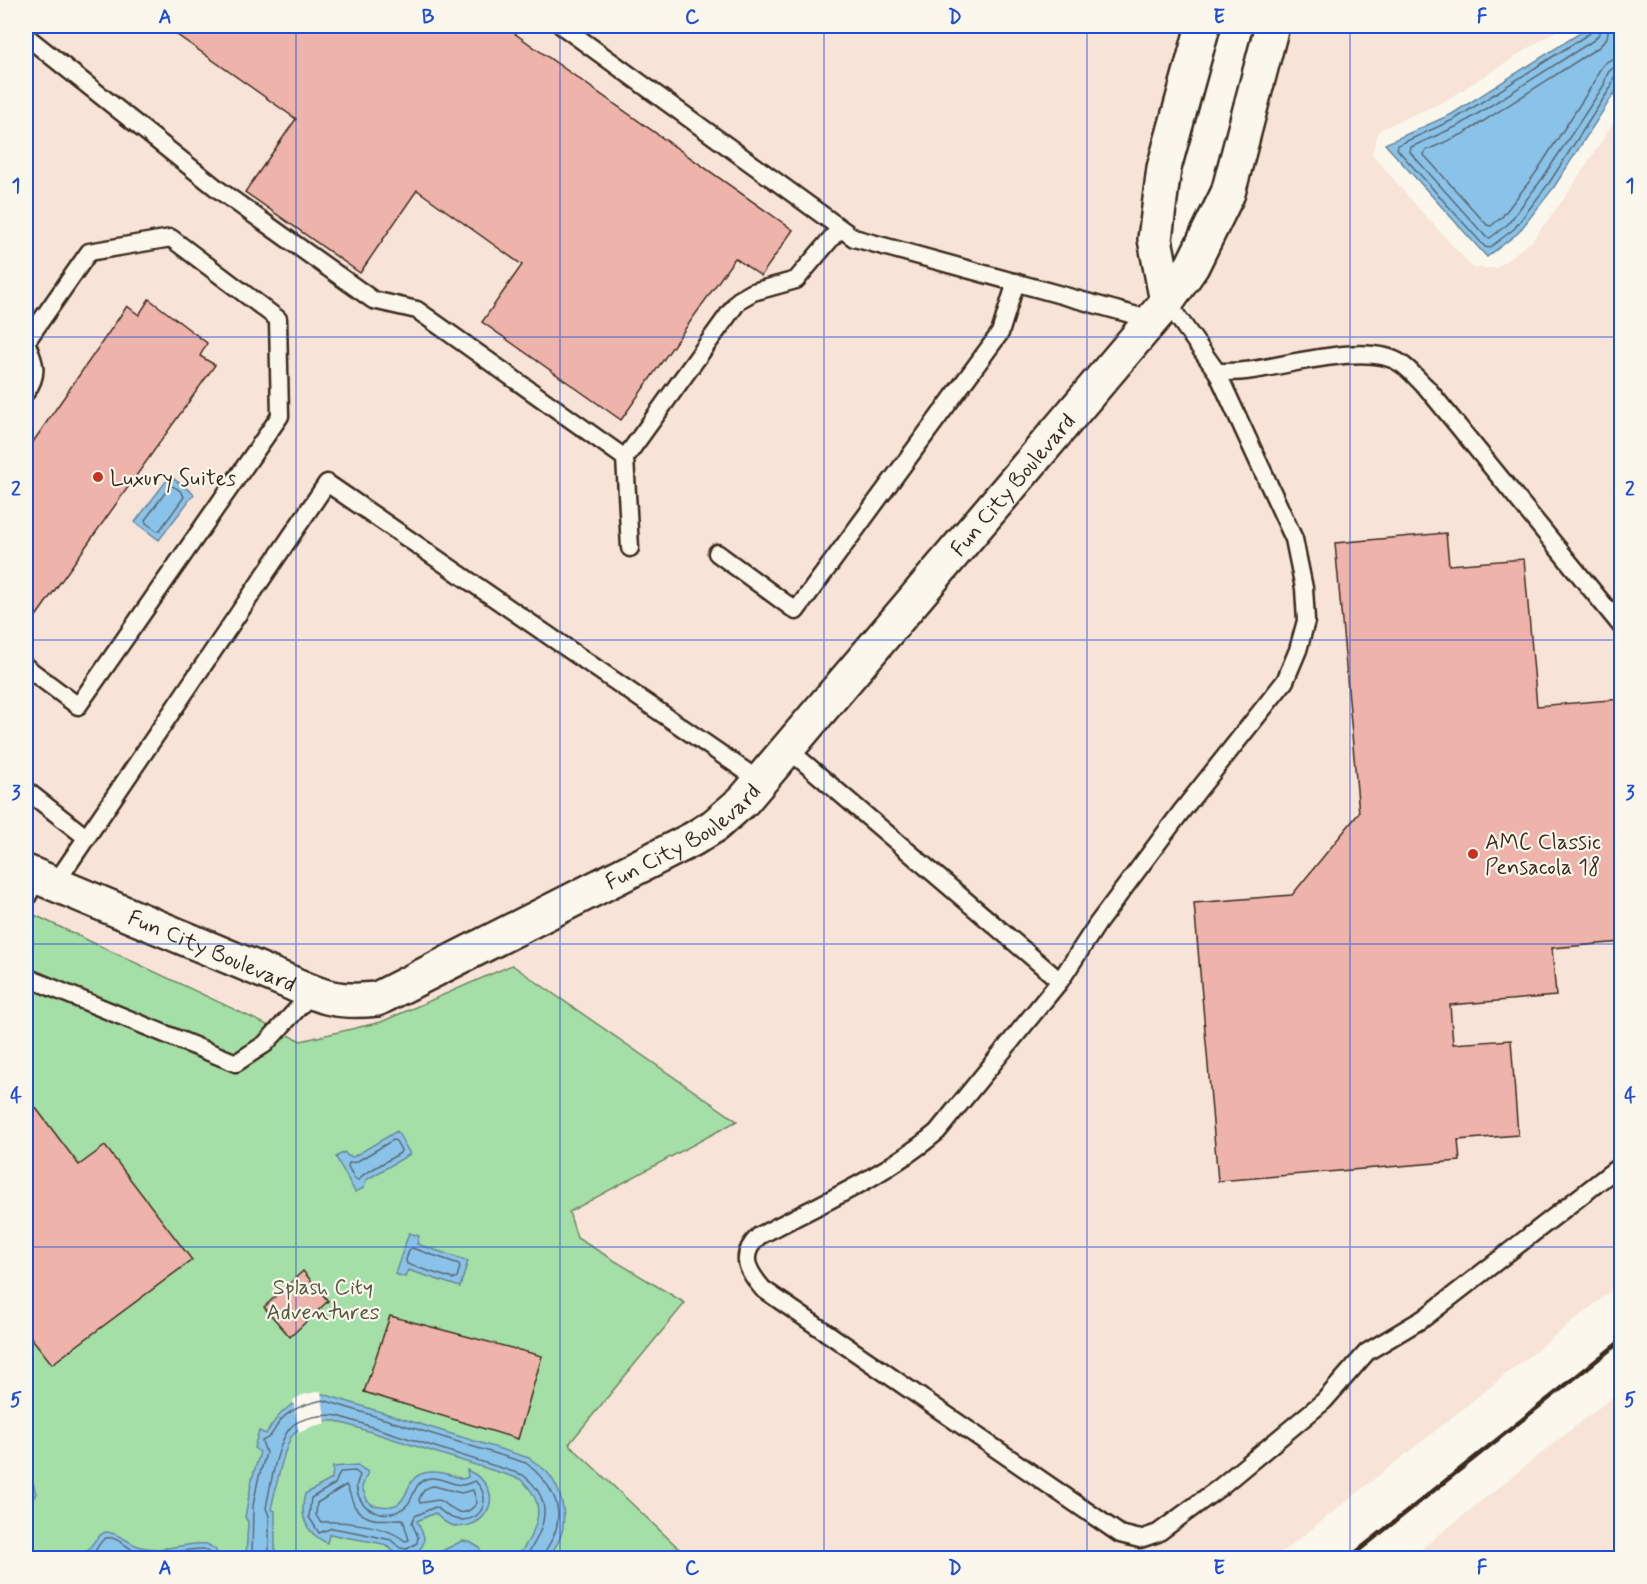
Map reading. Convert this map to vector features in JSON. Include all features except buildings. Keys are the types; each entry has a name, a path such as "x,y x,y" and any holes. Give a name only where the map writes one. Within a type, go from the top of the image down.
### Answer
{"street":[{"path":"1160,311 1155,239 1164,168 1203,26"},
{"name":"Fun City Boulevard","path":"36,883 317,996 352,1002 377,999 693,839 714,826 744,800 788,749 1160,311 1192,266 1228,193 1272,26"}],"lane":[{"path":"26,29 29,26"},
{"path":"562,26 855,238 1016,282 1160,311 1217,372 1294,539 1304,588 1306,621 1298,650 1285,681 1180,812 1098,923 1060,981 937,1132 917,1149 876,1174 759,1236 749,1245 747,1258 752,1276 763,1289 1120,1534 1140,1539 1158,1533 1210,1494 1324,1401 1366,1352 1424,1318 1622,1164"},
{"path":"26,36 219,190 363,293 373,300 417,310 625,458"},
{"path":"630,548 625,458 740,300 753,292 796,280 840,228"},
{"path":"26,392 31,385 36,364 26,342 89,252 171,238 278,319 280,416 78,706 26,666"},
{"path":"717,553 796,610 1000,333 1016,282"},
{"path":"1217,372 1244,371 1357,355 1382,356 1400,363 1427,388 1622,627"},
{"path":"36,883 87,838 327,483 760,781"},
{"path":"788,749 1060,981"},
{"path":"26,790 87,838"},
{"path":"26,977 236,1063 265,1044 312,993"}],"shaded area":[{"path":"26,26 1183,26 1145,165 1135,239 1146,299 730,789 703,812 646,844 372,982 355,984 325,979 299,966 26,852"},
{"path":"1292,26 1564,26 1445,101 1379,130 1372,154 1473,268 1496,268 1532,241 1568,193 1621,111 1621,1283 1275,1558 26,1558 26,893 306,1012 347,1019 377,1017 664,875 724,840 757,813 1171,326 1180,317 1190,315 1188,306 1210,272 1247,196"},
{"path":"1621,1390 1621,1558 1410,1558"}],"green space":[{"name":"Splash City Adventures","path":"26,911 301,1041 381,1022 512,965 737,1121 569,1212 577,1238 685,1303 569,1444 689,1558 26,1558"}],"water":[{"path":"1591,26 1621,26 1621,65 1617,89 1554,187 1518,233 1487,257 1385,144 1452,114"},
{"path":"170,476 194,494 159,540 135,522"},
{"path":"397,1131 410,1154 366,1180 364,1188 355,1192 336,1157 344,1152 353,1157"},
{"path":"409,1233 419,1236 417,1244 468,1261 460,1287 408,1270 405,1277 395,1274"},
{"path":"323,1394 529,1458 545,1470 552,1479 562,1504 562,1530 559,1541 548,1558 517,1558 530,1538 538,1508 530,1489 520,1479 331,1421 314,1422 304,1426 291,1438 277,1480 271,1509 275,1511 275,1558 246,1558 248,1522 245,1517 260,1452 254,1448 259,1431 266,1434 289,1406"},
{"path":"26,1452 30,1460 26,1473"},
{"path":"357,1465 368,1472 362,1487 367,1500 373,1505 387,1506 396,1505 402,1501 411,1482 424,1473 439,1473 463,1479 468,1477 467,1470 481,1480 489,1490 490,1502 487,1512 479,1520 469,1525 457,1526 445,1522 435,1513 417,1521 424,1539 422,1547 408,1555 399,1554 382,1544 331,1534 327,1543 314,1534 306,1523 303,1510 305,1494 332,1479 333,1467"},
{"path":"26,1473 33,1483 36,1494 26,1509"},
{"path":"106,1532 116,1534 136,1546 149,1549 207,1544 215,1549 220,1558 83,1558 96,1539"},
{"path":"462,1541 470,1542 480,1548 481,1558 428,1558"}],"pier":[{"path":"321,1391 326,1424 313,1426 299,1433 293,1400 302,1395"}],"railway":[{"path":"1349,1558 1622,1340"}],"place":[{"name":"Luxury Suites","path":"98,477"},
{"name":"AMC Classic Pensacola 18","path":"1473,854"}]}
